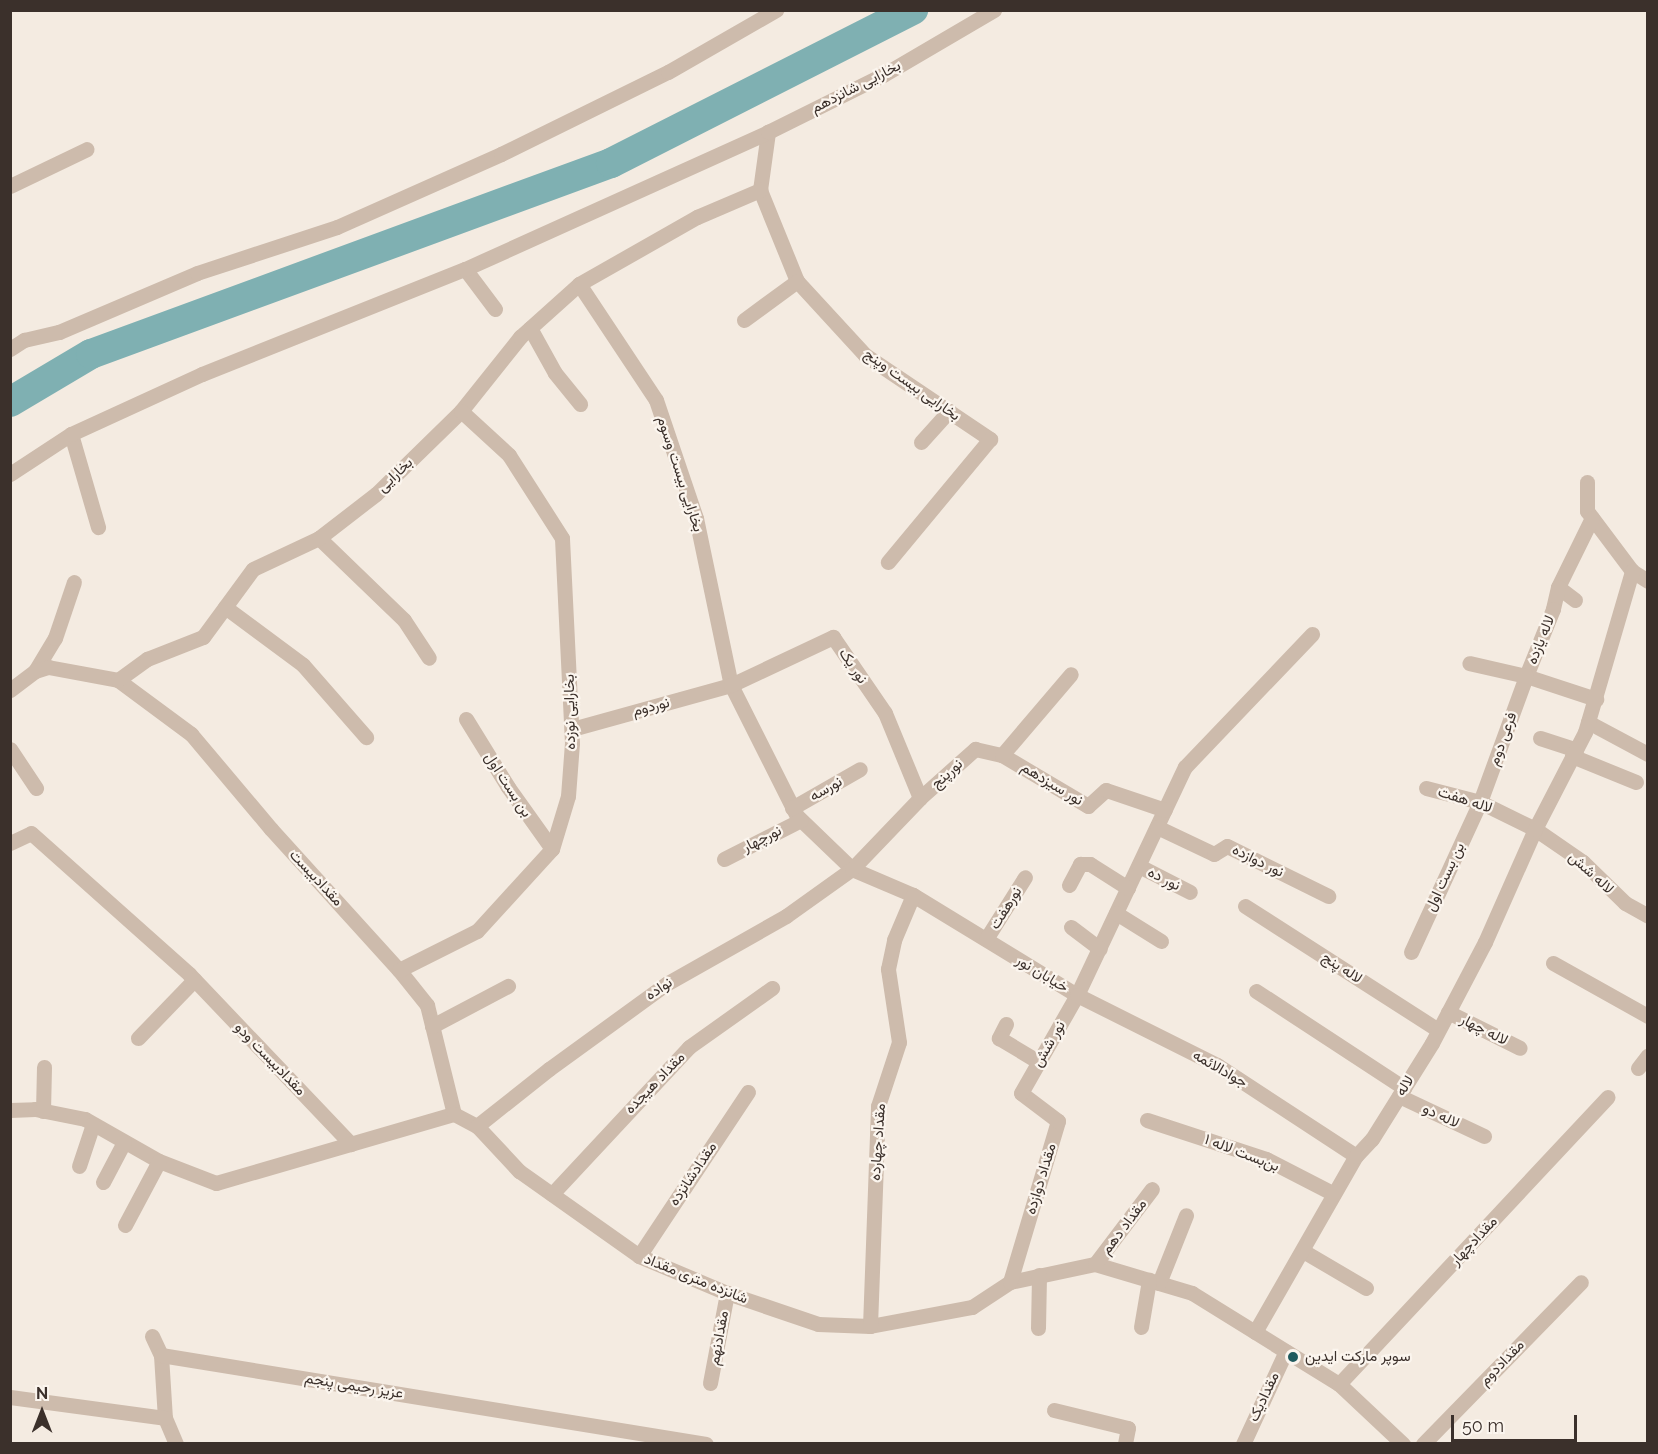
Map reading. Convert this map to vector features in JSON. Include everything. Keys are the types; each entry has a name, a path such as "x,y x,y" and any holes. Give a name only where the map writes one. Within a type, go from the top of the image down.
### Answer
{"street":[{"path":"10,349 24,340 59,332 197,273 359,217 501,154 668,72 776,10"},
{"name":"بخارایی شانزدهم","path":"10,474 71,434 202,374 465,269 768,132 883,75 994,10"},
{"path":"760,190 768,132"},
{"path":"10,186 87,149"},
{"name":"بخارایی بیست وپنج","path":"760,190 797,281 865,355 990,439 888,562"},
{"name":"بخارایی","path":"118,680 147,659 203,637 252,569 319,537 376,494 461,411 530,328 579,284 697,217 760,190"},
{"path":"465,269 495,309"},
{"path":"744,320 797,281"},
{"name":"بخارایی بیست وسوم","path":"579,284 656,400 696,518 731,686"},
{"path":"530,328 555,373 580,404"},
{"name":"بخارایی نوزده","path":"399,970 477,931 552,849 568,796 572,729 562,538 509,455 461,411"},
{"path":"921,442 949,411"},
{"path":"71,434 98,527"},
{"path":"1587,482 1587,511 1632,570 1647,581"},
{"name":"لاله یازده","path":"1592,518 1558,587 1553,609 1526,676 1596,699"},
{"path":"319,537 404,620 429,658"},
{"name":"لاله","path":"1255,1332 1356,1156 1372,1139 1438,1030 1485,942 1535,829 1588,722 1632,570"},
{"path":"10,690 35,671 56,638 74,582"},
{"path":"1558,587 1575,600"},
{"path":"225,607 303,665 366,737"},
{"name":"خیابان نور","path":"731,686 796,814 852,869 913,895 1077,995 1185,767 1312,634"},
{"name":"نور یک","path":"731,686 833,637 885,713 920,798"},
{"path":"1469,663 1526,676"},
{"path":"35,671 58,667 118,680"},
{"path":"1002,755 1071,674"},
{"name":"فرعی دوم","path":"1480,802 1526,676"},
{"name":"مقدادبیست","path":"118,680 191,734 271,830 399,970 427,1005 454,1114"},
{"name":"نوردوم","path":"572,729 731,686"},
{"name":"بن بست اول","path":"466,719 508,787 552,849"},
{"path":"1588,722 1647,754"},
{"path":"1540,738 1636,783"},
{"path":"10,749 36,788"},
{"name":"نورپنج","path":"852,869 920,798 975,749 1002,755"},
{"name":"نور سیزدهم","path":"1002,755 1088,806 1106,790 1165,810"},
{"name":"نورسه","path":"796,814 860,769"},
{"name":"لاله هفت","path":"1426,788 1480,802 1535,829"},
{"name":"بن بست اول","path":"1411,952 1480,802"},
{"name":"نورچهار","path":"724,859 796,814"},
{"name":"نور دوازده","path":"1157,827 1214,854 1227,846 1328,896"},
{"name":"لاله شش","path":"1535,829 1583,862 1625,903 1647,916"},
{"name":"مقدادبیست ودو","path":"10,843 31,833 192,977 351,1144"},
{"path":"1069,885 1080,864 1090,864 1128,888"},
{"name":"نور ده","path":"1139,866 1190,892"},
{"name":"نواده","path":"477,1126 549,1069 666,984 786,916 852,869"},
{"name":"نورهفت","path":"986,939 1025,877"},
{"name":"مقداد چهارده","path":"870,1326 878,1106 899,1042 888,969 894,940 913,895"},
{"name":"لاله پنج","path":"1245,906 1438,1030"},
{"path":"1116,913 1161,941"},
{"path":"1071,927 1100,949"},
{"path":"1553,963 1647,1016"},
{"path":"138,1038 192,977"},
{"path":"432,1026 508,986"},
{"name":"مقداد هیجده","path":"552,1194 689,1047 772,988"},
{"name":"لاله دو","path":"1256,991 1401,1092 1484,1136"},
{"name":"نور شش","path":"1021,1093 1077,995"},
{"name":"جوادالائمه","path":"1077,995 1217,1065 1356,1156"},
{"name":"لاله چهار","path":"1448,1012 1520,1048"},
{"path":"1006,1024 999,1038 1039,1062"},
{"path":"43,1111 44,1067"},
{"name":"مقدادشانزده","path":"639,1256 748,1092"},
{"name":"مقداد دوازده","path":"1010,1282 1058,1121 1021,1093"},
{"name":"مقدادچهار","path":"1339,1384 1608,1097"},
{"path":"10,1110 43,1111 85,1119 159,1161 216,1184 454,1114"},
{"name":"شانزده متری مقداد","path":"454,1114 477,1126 519,1171 639,1256 727,1293 818,1324 870,1326 972,1307 1010,1282 1095,1264 1192,1293 1339,1384 1403,1443"},
{"name":"بن‌بست لاله ۱","path":"1147,1120 1266,1160 1334,1194"},
{"path":"79,1166 93,1124"},
{"path":"103,1182 124,1142"},
{"path":"125,1225 159,1161"},
{"name":"مقداد دهم","path":"1095,1264 1152,1189"},
{"path":"1141,1328 1154,1282 1186,1215"},
{"path":"1303,1251 1366,1288"},
{"path":"1038,1328 1040,1275"},
{"name":"مقداددوم","path":"1423,1443 1581,1282"},
{"name":"مقدادنهم","path":"710,1383 727,1293"},
{"path":"152,1336 161,1355 165,1418 176,1443"},
{"name":"مقدادیک","path":"1243,1443 1286,1351"},
{"name":"عزیز رحیمی پنجم","path":"161,1355 706,1443"},
{"path":"10,1396 165,1418"},
{"path":"1054,1410 1128,1428 1125,1443"}],"waterway":[{"path":"10,402 91,354 611,163 913,10"}],"place":[{"name":"سوپر مارکت ایدین","path":"1293,1357"}]}
